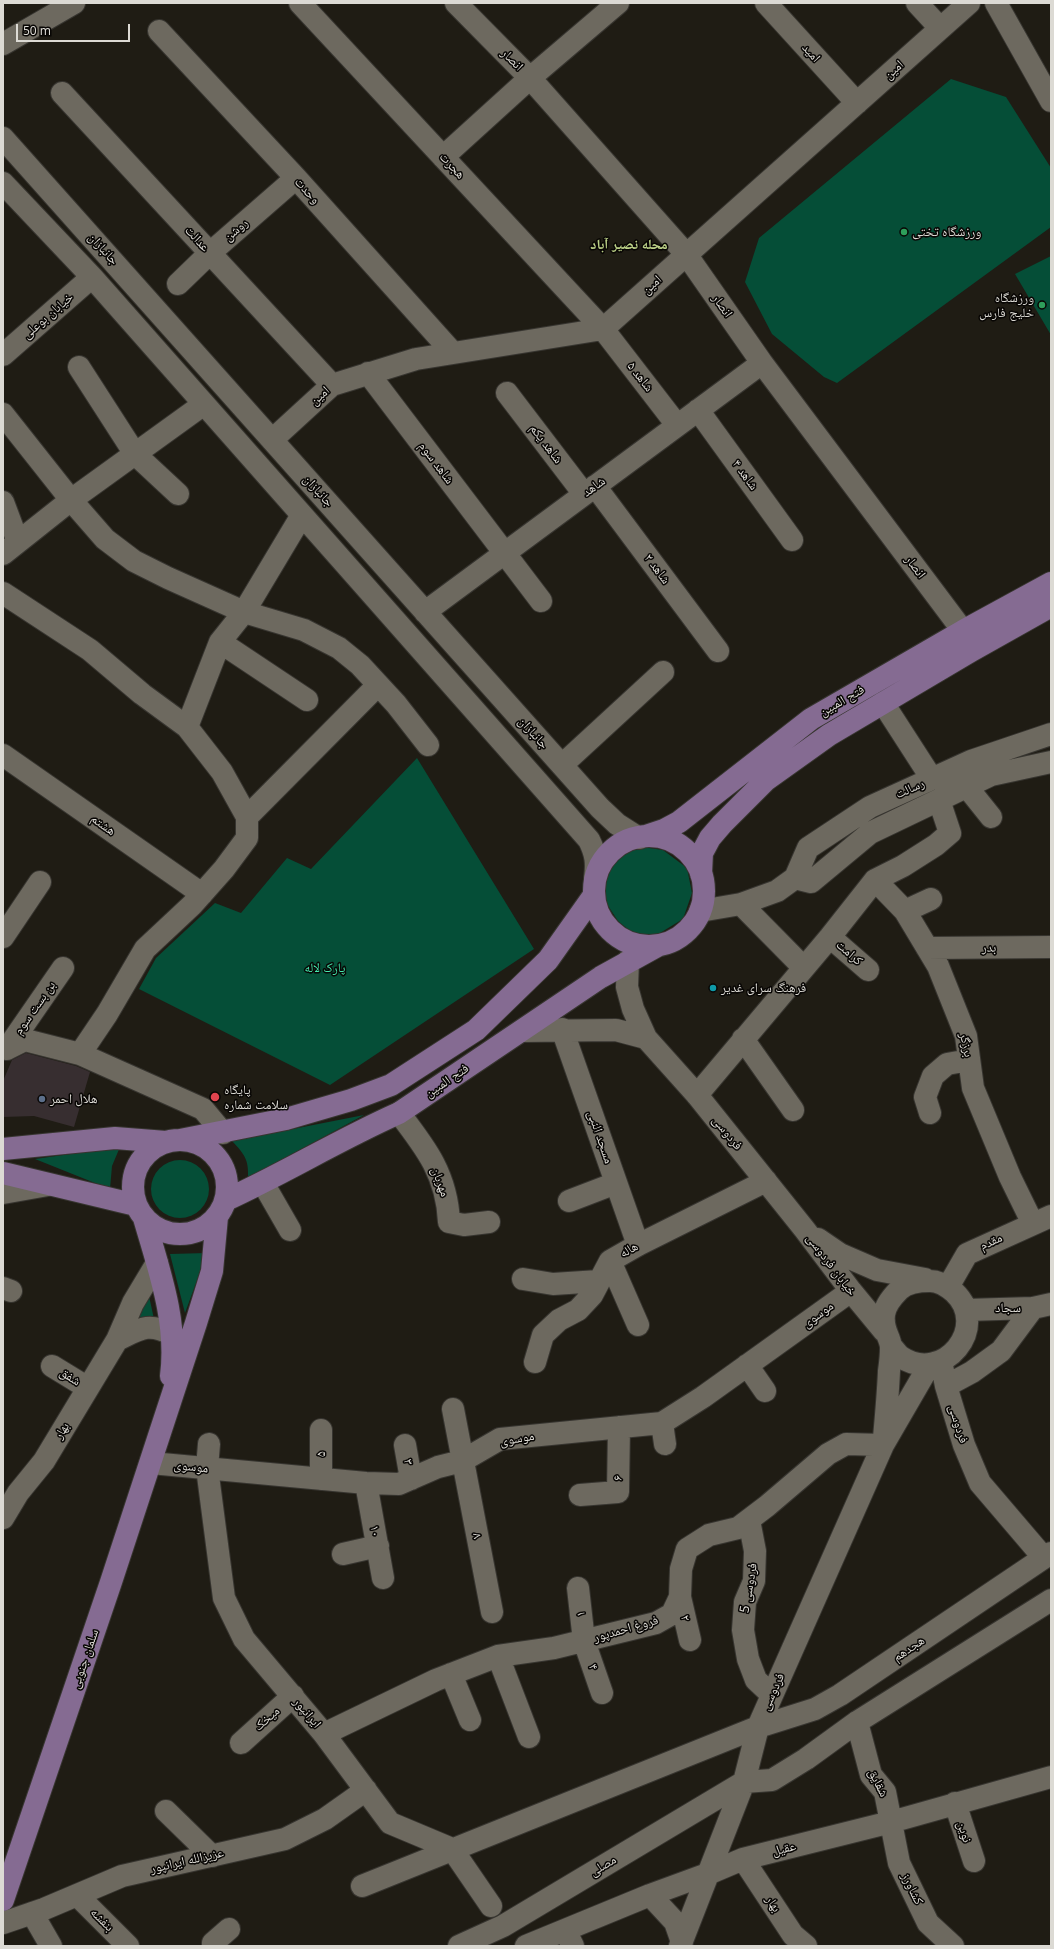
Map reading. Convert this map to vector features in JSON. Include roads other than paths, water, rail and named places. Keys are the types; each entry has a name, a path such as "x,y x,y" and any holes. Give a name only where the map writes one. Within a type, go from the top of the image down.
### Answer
{"main road":[{"name":"فتح المبین","path":"643,837 664,830 679,822 811,719 963,631 1051,583"},
{"name":"فتح المبین","path":"701,874 702,853 710,838 766,780 829,735 1051,606"},
{"path":"643,837 664,838 680,846 692,858 701,874 704,893 700,911 691,927 676,939 659,945 640,945 622,939 607,927 598,912 595,887 602,862 614,849 629,840 643,837"},
{"name":"فتح المبین","path":"173,1141 223,1133 286,1119 351,1100 391,1085 476,1030 548,960 595,887"},
{"name":"فتح المبین","path":"221,1209 263,1183 363,1129 399,1113 522,1031 559,1004 628,961 659,945"},
{"path":"3,1149 115,1138 194,1142 207,1148 218,1159 225,1171 227,1186 221,1209 212,1271 166,1417"},
{"path":"166,1417 174,1357 169,1306 157,1263 132,1190 134,1174 140,1160 152,1149 173,1141"},
{"path":"3,1173 140,1212 157,1229 178,1234 189,1234 204,1228 221,1209"},
{"name":"سلمان جنوبی","path":"3,1900 166,1417"}],"street":[{"path":"3,44 74,3"},
{"name":"هجرت","path":"300,3 603,329"},
{"name":"انصار","path":"456,3 530,78 686,254 762,363 963,631"},
{"name":"امید","path":"766,3 857,102"},
{"path":"917,3 940,28"},
{"name":"امین","path":"272,440 332,385 416,359 603,329 969,3"},
{"path":"996,3 1051,101"},
{"path":"443,157 530,78 615,4"},
{"name":"وحدت","path":"159,31 296,178 453,353"},
{"name":"عدالت","path":"62,93 332,385"},
{"name":"جانبازان","path":"3,138 598,805 617,824 643,837"},
{"name":"روشن","path":"178,284 210,253 296,178"},
{"name":"جانبازان","path":"3,183 92,277 589,840 595,852 597,862 595,887"},
{"name":"خیابان بوعلی","path":"3,355 92,277"},
{"name":"شاهد ۵","path":"603,329 678,425"},
{"name":"شاهد","path":"425,612 762,363"},
{"path":"79,367 135,454 178,494"},
{"name":"شاهد سوم","path":"368,373 504,554 542,601"},
{"name":"شاهد یکم","path":"507,393 590,490"},
{"path":"3,502 11,548 72,500 204,404"},
{"name":"شاهد ۴","path":"698,410 792,540"},
{"path":"3,414 72,500 106,539 134,561 244,612 304,630 339,648 360,665 396,704 428,745"},
{"name":"شاهد ۲","path":"590,490 718,651"},
{"path":"187,727 220,642 244,612 302,515"},
{"path":"3,593 90,650 142,694 187,727 222,772 247,817 248,838 202,894 145,949 107,1014 80,1054"},
{"path":"220,642 307,700"},
{"path":"562,765 663,672"},
{"path":"247,817 378,685"},
{"path":"883,703 932,779"},
{"name":"رسالت","path":"1051,734 971,761 870,807 808,848 795,878 811,882 870,834 991,776 1051,762"},
{"name":"هشتم","path":"3,755 202,894"},
{"path":"967,787 990,817"},
{"path":"697,1095 830,937 875,880 903,866 936,845 950,833 939,800"},
{"path":"572,822 584,822 590,820 598,805"},
{"path":"700,911 741,904 777,891 795,878"},
{"name":"برزگر","path":"875,880 905,911 938,966 966,1036 973,1088 1010,1177 1042,1220"},
{"path":"3,937 40,882"},
{"path":"905,911 931,899"},
{"path":"741,904 804,968"},
{"name":"کرامت","path":"830,937 868,970"},
{"name":"بدر","path":"927,948 1051,947"},
{"name":"فردوسی","path":"628,961 627,987 633,1009 646,1038 697,1095 805,1230"},
{"name":"بن بست سوم","path":"4,1049 63,968"},
{"path":"522,1031 562,1029 616,1030 646,1038"},
{"name":"مسجد النبی","path":"562,1029 638,1245"},
{"path":"743,1039 793,1110"},
{"path":"4,1049 25,1040 80,1054 203,1109 223,1133"},
{"path":"930,1113 925,1097 933,1076 947,1064 970,1060"},
{"name":"مهربان","path":"399,1113 424,1145 442,1178 448,1205 449,1222 464,1225 489,1222"},
{"name":"هاله","path":"535,1362 543,1335 559,1320 578,1310 592,1295 610,1261 638,1245 766,1181"},
{"path":"263,1183 290,1230"},
{"path":"569,1201 616,1183"},
{"path":"3,1193 48,1185"},
{"name":"مقدم","path":"941,1284 967,1254 1042,1220"},
{"name":"خیابان فردوسی","path":"805,1230 840,1254 878,1270 941,1284"},
{"name":"خیابان فردوسی","path":"805,1230 887,1338"},
{"path":"610,1261 638,1325"},
{"name":"بهار","path":"3,1518 18,1493 44,1460 117,1340 133,1303 157,1263"},
{"path":"523,1279 553,1284 599,1281"},
{"path":"883,1445 887,1338 884,1314 890,1299 901,1287 917,1281 941,1284 959,1297 966,1310 967,1325 963,1340 954,1353 936,1362 915,1363 901,1357 887,1338"},
{"name":"موسوی","path":"151,1463 366,1484 399,1484 438,1467 462,1461 500,1440 662,1423 703,1397 850,1291"},
{"path":"946,1386 972,1372 1001,1350 1042,1306"},
{"name":"سجاد","path":"966,1310 1042,1306"},
{"path":"117,1340 141,1328 158,1327 171,1334"},
{"path":"883,1445 936,1362"},
{"name":"فردوسی","path":"936,1362 946,1386 964,1445 980,1483 1048,1556"},
{"name":"شفق","path":"52,1366 88,1388"},
{"path":"747,1366 764,1391"},
{"path":"452,1409 462,1461"},
{"path":"662,1423 665,1444"},
{"name":"۶","path":"580,1495 618,1492 619,1427"},
{"name":"۵","path":"321,1430 321,1479"},
{"name":"ایرانپور","path":"209,1444 207,1468 224,1598 244,1639 324,1734 390,1823 452,1850"},
{"name":"فروغ احمدپور","path":"324,1734 450,1674 498,1656 554,1648 656,1623 672,1614 680,1597 681,1568 687,1549 709,1535 738,1528 828,1454 846,1444 883,1445"},
{"name":"۳","path":"405,1445 411,1479"},
{"name":"فردوسی","path":"681,1944 710,1873 744,1782 758,1727 883,1445"},
{"name":"۸","path":"462,1461 492,1612"},
{"name":"۱۰","path":"366,1484 383,1578"},
{"name":"5 فردوسی","path":"749,1520 755,1551 754,1580 745,1602 743,1630 748,1659 756,1680 772,1695"},
{"path":"343,1554 378,1546"},
{"name":"هجدهم","path":"362,1886 758,1727 815,1709 840,1695 1048,1556"},
{"name":"۱","path":"578,1588 584,1640"},
{"name":"۲","path":"680,1597 690,1640"},
{"path":"744,1782 772,1780 806,1759 857,1722 1051,1600"},
{"name":"۴","path":"584,1640 602,1693"},
{"path":"498,1656 529,1736"},
{"path":"450,1674 470,1720"},
{"name":"میخک","path":"241,1743 293,1696"},
{"name":"شقایق","path":"857,1722 871,1775 885,1792 891,1822"},
{"name":"عقیل","path":"526,1946 569,1938 650,1895 744,1859 891,1822 1050,1779"},
{"name":"مصلی","path":"459,1946 503,1926 744,1782"},
{"name":"عزیزالله ایرانپور","path":"3,1923 32,1913 122,1876 285,1839 325,1819 366,1790"},
{"name":"نوین","path":"955,1804 974,1861"},
{"path":"166,1811 212,1856"},
{"name":"کشاورز","path":"891,1822 899,1863 928,1923 953,1946"},
{"path":"452,1850 492,1906"},
{"name":"بهار","path":"744,1859 793,1935 806,1946"},
{"name":"بنفشه","path":"77,1895 128,1946"},
{"path":"650,1895 676,1922 681,1944"},
{"path":"32,1913 51,1946"},
{"path":"213,1946 213,1943 229,1929"}],"place":[{"name":"ورزشگاه تختی","path":"904,232"},
{"name":"ورزشگاه خلیج فارس","path":"1042,305"},
{"name":"فرهنگ سرای غدیر","path":"713,988"},
{"name":"پایگاه سلامت شماره","path":"215,1097"},
{"name":"هلال احمر","path":"42,1099"}],"district":[{"name":"محله نصیر آباد","path":"629,245"}],"park label":[{"name":"پارک لاله","path":"325,968"}]}
